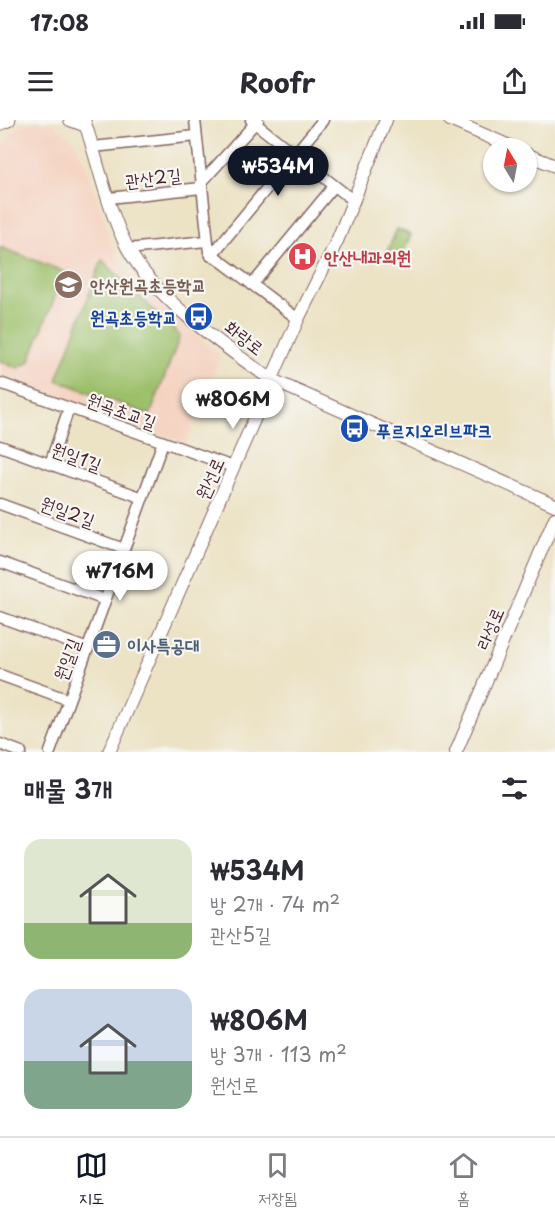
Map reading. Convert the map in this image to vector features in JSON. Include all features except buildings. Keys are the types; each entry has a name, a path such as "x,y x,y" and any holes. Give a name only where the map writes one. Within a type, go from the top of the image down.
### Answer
{"street":[{"path":"0,122 9,120"},
{"path":"70,120 85,123"},
{"name":"관산2길","path":"195,120 206,241 211,256"},
{"path":"298,319 211,256 323,120"},
{"name":"원선로","path":"109,752 298,319 354,201 386,120"},
{"path":"450,120 491,138"},
{"path":"201,185 254,121 354,201"},
{"name":"화랑로","path":"85,123 128,249 148,280 233,352 272,380 555,505"},
{"name":"관산2길","path":"93,147 196,136"},
{"path":"537,159 555,166"},
{"name":"관산2길","path":"109,198 201,185"},
{"path":"252,285 334,186"},
{"path":"128,249 206,241"},
{"name":"원곡초교길","path":"0,383 233,467"},
{"path":"50,464 69,408"},
{"name":"원일길","path":"50,752 163,442"},
{"name":"원일1길","path":"0,446 143,498"},
{"name":"원일2길","path":"0,504 124,549"},
{"name":"라성로","path":"456,752 555,518"},
{"path":"0,562 105,600"},
{"path":"0,617 88,649"},
{"path":"0,675 69,700"},
{"path":"0,744 21,752"}],"shaded area":[{"name":"안산원곡초등학교","path":"39,121 53,123 75,141 88,172 112,246 126,271 152,298 220,356 186,444 0,375 0,156 8,135 22,124"}],"green space":[{"path":"397,229 411,235 401,258 387,252"},
{"path":"0,247 65,272 29,362 18,368 0,361"},
{"path":"102,260 180,336 150,415 57,380"}],"place":[{"name":"안산내과의원","path":"303,256"},
{"name":"안산원곡초등학교","path":"69,284"},
{"name":"원곡초등학교","path":"198,316"},
{"name":"푸르지오리브파크","path":"355,429"},
{"name":"이사특공대","path":"106,644"}]}
